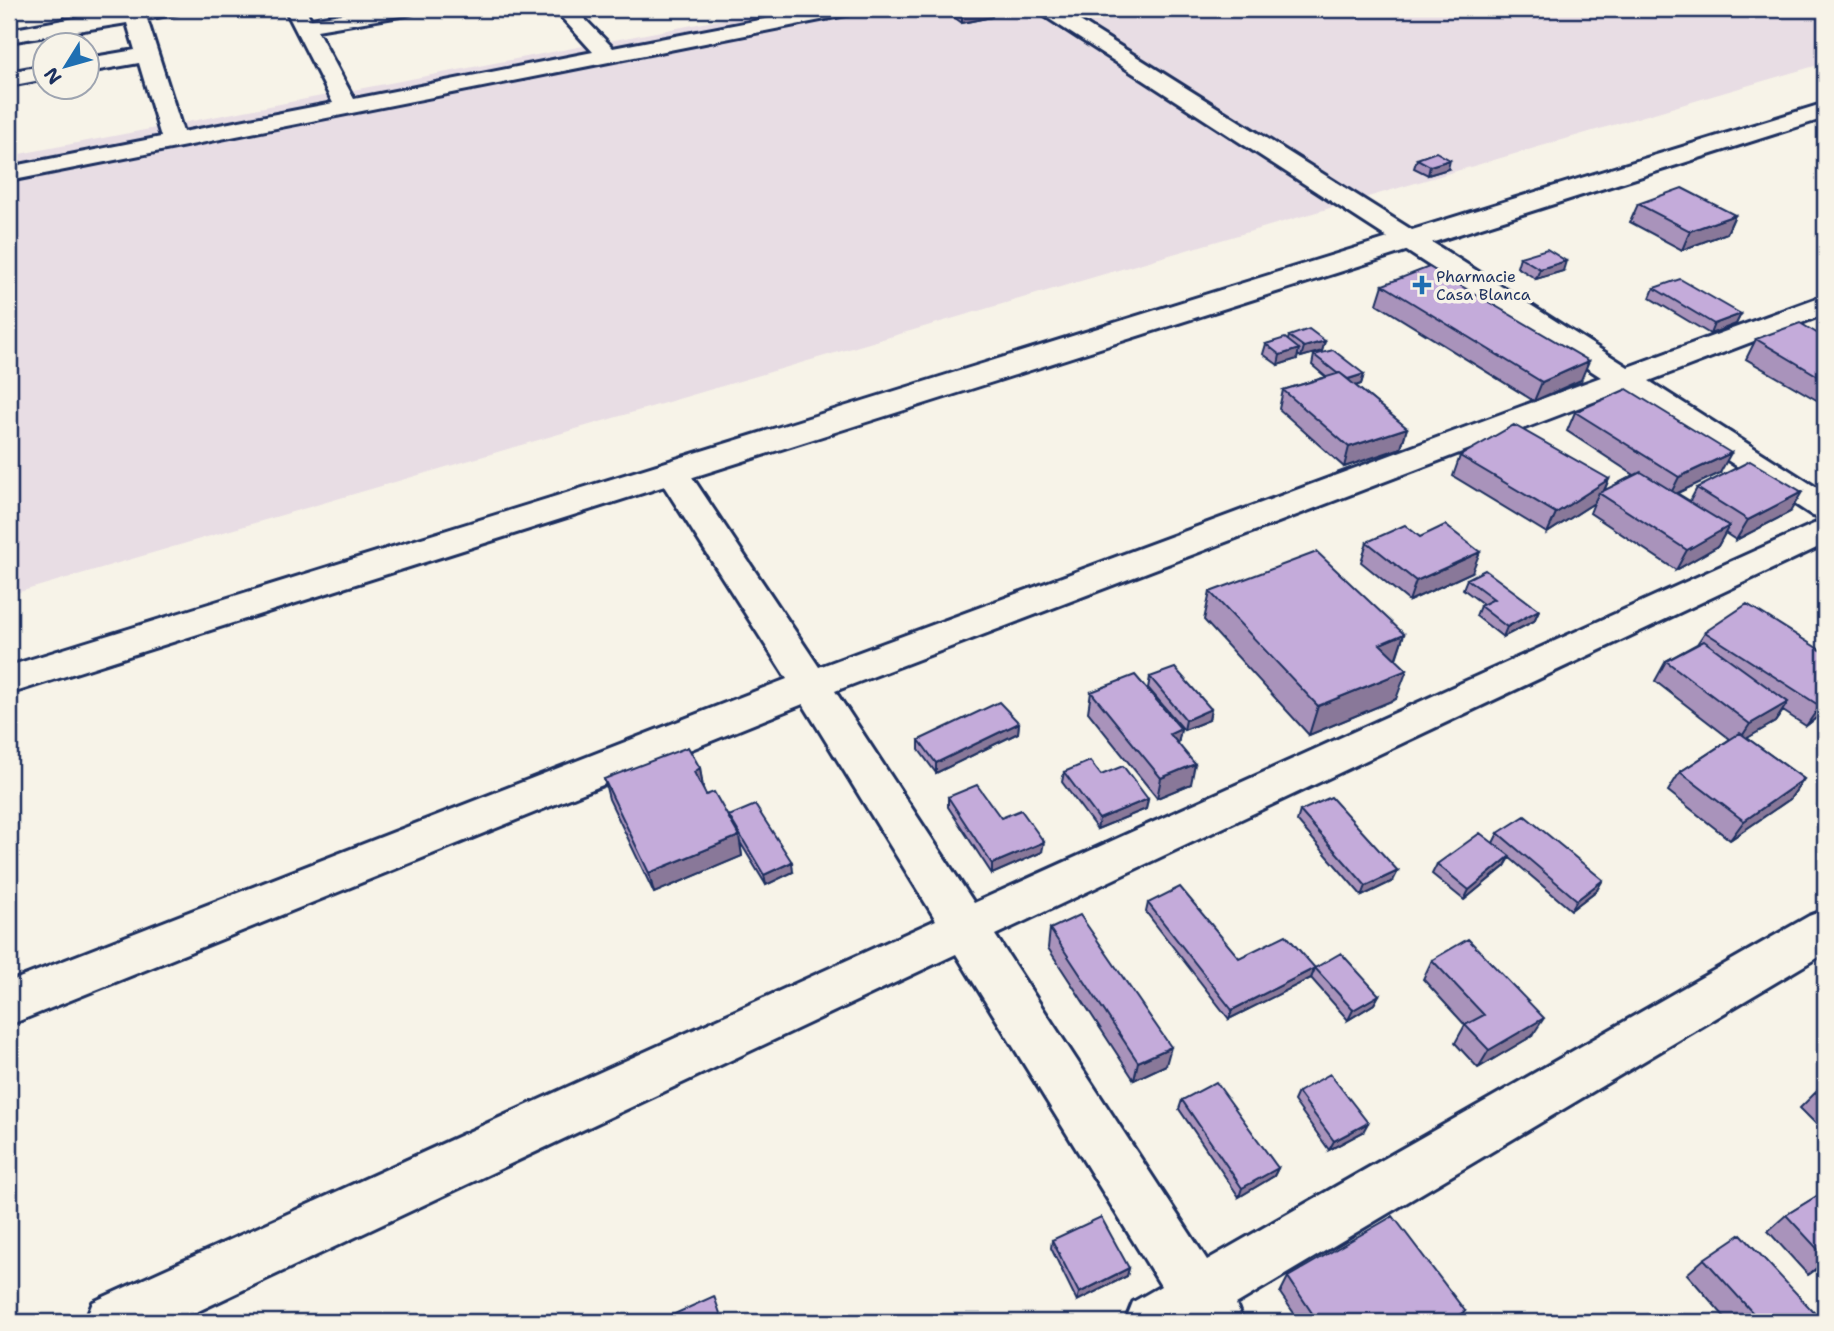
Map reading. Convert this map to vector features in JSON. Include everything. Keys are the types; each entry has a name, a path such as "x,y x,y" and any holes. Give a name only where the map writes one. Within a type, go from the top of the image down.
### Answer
{"street":[{"path":"9,36 134,12 171,9"},
{"path":"347,107 300,18 406,9"},
{"path":"564,9 607,56"},
{"path":"9,174 846,9"},
{"path":"1047,9 1825,508"},
{"path":"134,12 174,141"},
{"path":"102,63 147,55"},
{"path":"9,79 32,75"},
{"path":"9,680 1825,110"},
{"path":"9,1004 811,685 1825,304"},
{"path":"1782,320 1814,338"},
{"path":"672,472 965,928 1189,1313 1825,930"},
{"path":"113,1322 1825,530"}],"shaded area":[{"path":"776,9 1825,9 1825,63 9,595 9,156"}],"building":[{"path":"954,9 993,9 962,15"},
{"path":"1436,152 1450,160 1430,166 1417,159"},
{"path":"1682,188 1735,215 1690,231 1638,204"},
{"path":"1547,249 1566,261 1540,269 1520,257"},
{"path":"1429,267 1589,361 1542,382 1383,285"},
{"path":"1680,279 1741,314 1714,324 1654,288"},
{"path":"1800,323 1825,338 1825,380 1756,339"},
{"path":"1309,329 1325,341 1304,347 1289,336"},
{"path":"1285,338 1299,349 1280,355 1266,344"},
{"path":"1333,350 1364,374 1348,379 1314,355"},
{"path":"1340,373 1407,428 1349,447 1283,390"},
{"path":"1627,389 1731,453 1679,477 1575,412"},
{"path":"1514,425 1609,479 1556,513 1460,456"},
{"path":"1750,461 1802,492 1748,520 1697,488"},
{"path":"1641,472 1729,526 1687,550 1599,493"},
{"path":"1405,525 1420,537 1445,525 1480,552 1416,581 1367,542"},
{"path":"1317,552 1404,634 1380,644 1407,670 1318,706 1210,592"},
{"path":"1485,570 1539,610 1507,627 1480,606 1494,599 1467,579"},
{"path":"1747,604 1825,653 1825,702 1820,706 1705,632"},
{"path":"1704,641 1788,702 1750,724 1666,661"},
{"path":"1175,668 1211,709 1186,720 1150,677"},
{"path":"1135,675 1181,729 1170,734 1195,764 1161,778 1091,692"},
{"path":"999,702 1019,723 936,763 919,740"},
{"path":"1740,733 1804,779 1744,821 1680,772"},
{"path":"688,747 700,768 694,772 706,795 714,792 739,836 649,873 604,779"},
{"path":"1090,761 1101,775 1123,766 1148,799 1099,819 1064,772"},
{"path":"977,785 1001,818 1021,810 1044,842 992,864 948,797"},
{"path":"1331,797 1398,871 1366,886 1300,811"},
{"path":"755,805 792,862 764,875 729,816"},
{"path":"1525,816 1603,880 1577,900 1498,833"},
{"path":"1480,833 1510,856 1469,890 1437,864"},
{"path":"1180,887 1239,958 1286,935 1315,968 1232,1010 1148,903"},
{"path":"1080,915 1171,1047 1138,1062 1050,929"},
{"path":"1468,939 1544,1018 1489,1050 1465,1025 1484,1015 1432,960"},
{"path":"1341,953 1379,995 1353,1010 1315,968"},
{"path":"1330,1074 1368,1123 1334,1141 1298,1092"},
{"path":"1216,1082 1278,1168 1242,1188 1182,1100"},
{"path":"1825,1086 1825,1098 1818,1090"},
{"path":"1825,1191 1825,1257 1786,1215"},
{"path":"1393,1216 1465,1311 1448,1322 1318,1322 1288,1277"},
{"path":"1101,1217 1129,1268 1079,1293 1052,1240"},
{"path":"1741,1234 1823,1322 1761,1322 1704,1259"},
{"path":"714,1296 723,1322 657,1322"}],"place":[{"name":"Pharmacie Casa Blanca","path":"1422,285"}]}
